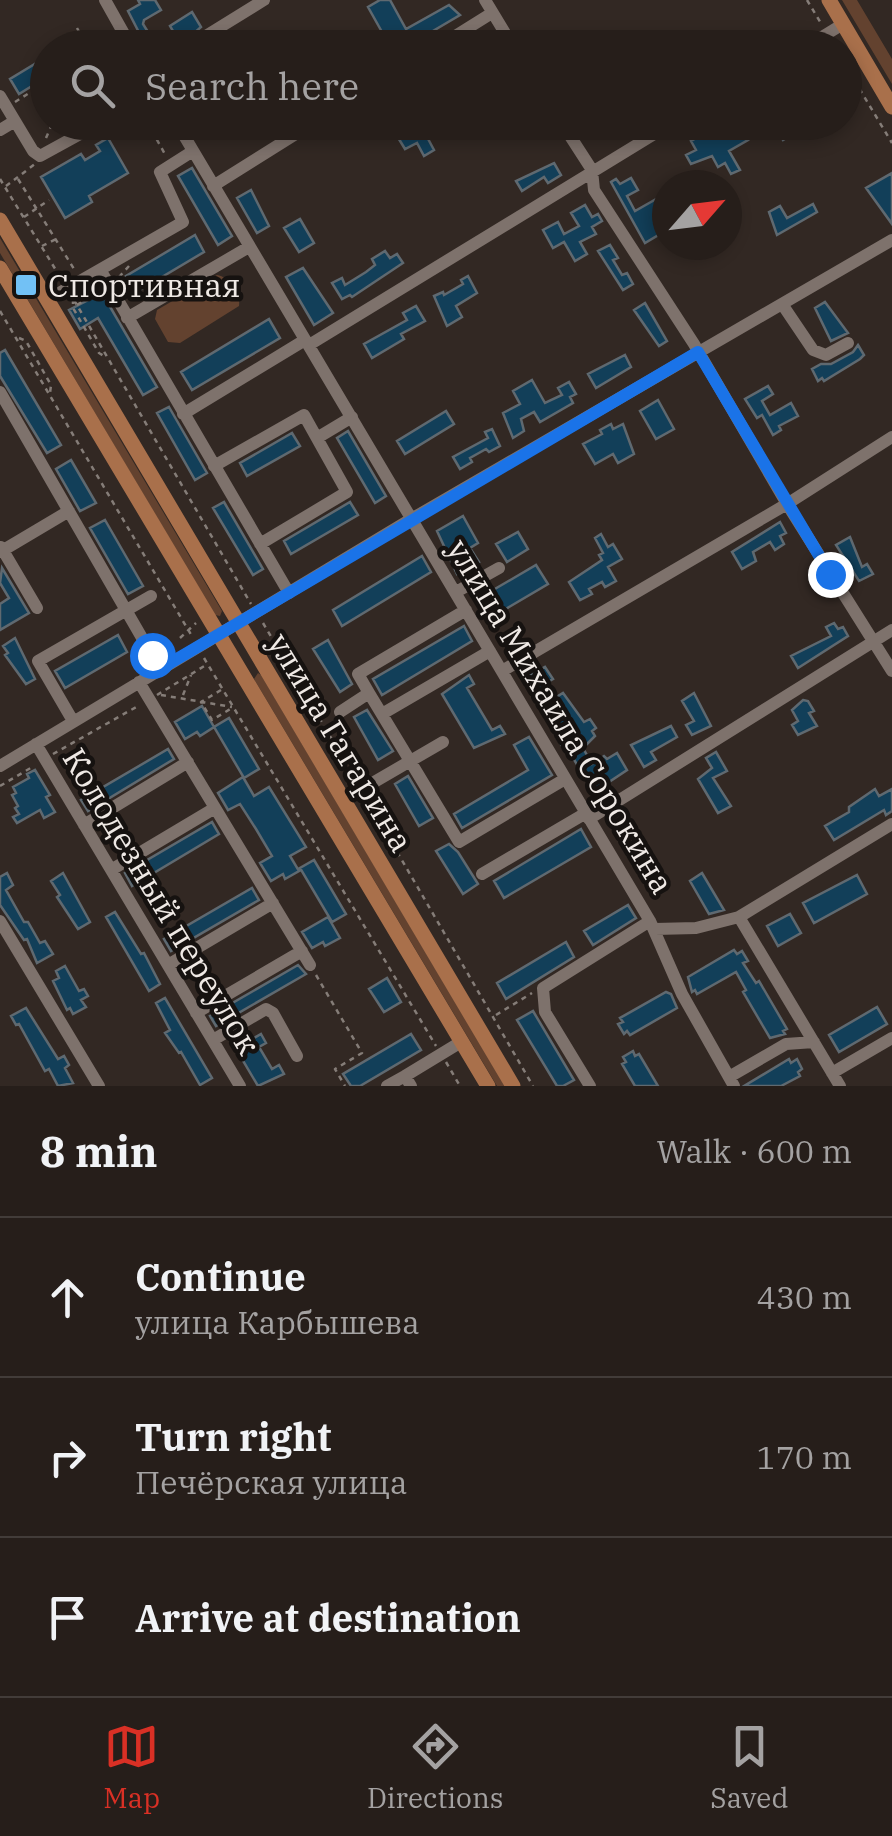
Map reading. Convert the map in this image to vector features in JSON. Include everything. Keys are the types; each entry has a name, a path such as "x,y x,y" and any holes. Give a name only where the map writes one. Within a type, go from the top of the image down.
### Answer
{"main road":[{"path":"829,0 847,30"},
{"path":"862,56 892,107"},
{"name":"улица Гагарина","path":"0,220 512,1086"},
{"name":"улица Гагарина","path":"0,268 6,290 219,635 488,1086"},
{"path":"243,675 262,663"}],"street":[{"path":"105,0 122,30"},
{"path":"215,30 264,0"},
{"path":"458,30 488,6 503,30"},
{"path":"833,30 843,24"},
{"path":"3,102 40,156 69,140"},
{"path":"0,130 14,120"},
{"name":"улица Михаила Сорокина","path":"186,140 653,925 682,994 732,1082"},
{"path":"213,186 287,140"},
{"path":"573,140 592,170 594,190 698,352 892,671"},
{"path":"184,414 643,140"},
{"path":"47,300 183,222 160,172 193,152"},
{"path":"0,766 413,518 892,240"},
{"path":"127,318 249,248"},
{"path":"101,270 289,593"},
{"path":"782,304 815,352 826,355 848,343"},
{"path":"0,392 160,669"},
{"path":"214,466 304,415 347,492 260,544"},
{"path":"317,438 352,417"},
{"path":"502,671 787,504 892,437"},
{"path":"37,608 1,549 69,511"},
{"path":"456,592 499,568"},
{"path":"74,721 38,661 151,596"},
{"path":"466,610 358,674 369,693 459,842 565,779"},
{"path":"482,874 587,816 892,630"},
{"path":"382,714 490,651"},
{"path":"139,682 154,697 188,762 310,964"},
{"path":"340,712 369,693"},
{"path":"345,800 443,742"},
{"name":"Колодезный переулок","path":"36,744 240,1086"},
{"path":"84,825 188,762"},
{"path":"111,870 215,808"},
{"path":"590,1086 545,1012 542,1000 546,985 653,925 696,928 738,918 892,824"},
{"path":"168,965 273,903"},
{"path":"738,918 836,1080 892,1038"},
{"path":"0,920 99,1086"},
{"path":"196,1013 302,952"},
{"path":"213,1040 266,1010 272,1013 298,1056"},
{"path":"387,1086 408,1081 461,1042"},
{"path":"732,1082 786,1044 814,1042"}],"path":[{"path":"3,102 30,89"},
{"path":"862,93 892,144"},
{"path":"157,140 171,165"},
{"path":"0,179 66,288"},
{"path":"5,187 18,180 76,272"},
{"path":"23,217 49,200"},
{"path":"41,247 56,239"},
{"path":"106,357 98,353 73,308 72,298 534,1086"},
{"path":"0,311 15,337 26,341 51,385 50,395 460,1086"},
{"path":"0,786 207,664"},
{"path":"182,698 192,674"},
{"path":"202,702 222,690"},
{"path":"154,697 233,707"},
{"path":"202,702 212,720 233,707"},
{"path":"310,964 362,1053 335,1069 344,1086"},
{"path":"493,1016 546,985"}],"shaded area":[{"path":"842,0 857,0 892,59 892,84 862,30"},
{"path":"0,238 222,611 220,616 215,615 0,253"},
{"path":"217,275 234,286 239,306 180,343 168,342 155,319 157,310"},
{"path":"258,673 505,1086 497,1086 254,679"}],"building":[{"path":"138,0 155,0 161,10 144,20 147,30 138,30 128,11 140,4"},
{"path":"380,0 390,0 406,29 449,5 460,15 435,30 381,30 368,7"},
{"path":"192,12 201,27 172,30 170,26"},
{"path":"30,67 30,87 19,94 10,79"},
{"path":"109,140 128,173 89,196 92,202 65,218 41,177 81,154 85,160 100,151 96,145"},
{"path":"400,140 429,140 434,150 424,156 417,143 405,149"},
{"path":"693,140 748,140 729,151 740,170 729,170 725,163 718,167 712,156 691,164 686,155 696,150"},
{"path":"554,163 561,175 548,183 544,177 522,191 516,181"},
{"path":"192,168 232,236 218,245 178,176"},
{"path":"892,173 892,224 866,188"},
{"path":"631,178 638,190 627,196 635,211 652,201 652,239 645,243 611,182 616,179 620,184"},
{"path":"251,190 269,226 257,233 237,198"},
{"path":"813,204 817,212 777,235 769,212 780,206 787,218"},
{"path":"585,205 592,217 598,214 602,221 592,227 596,234 580,242 587,254 575,261 564,242 553,248 543,230 558,222 564,234 579,226 571,213"},
{"path":"300,219 314,243 299,252 284,228"},
{"path":"195,235 204,252 135,293 126,276"},
{"path":"610,245 618,258 613,260 633,284 623,290 598,251"},
{"path":"385,251 390,258 397,254 403,263 352,297 342,299 332,283 342,278 345,285 375,265 372,259"},
{"path":"303,268 333,313 314,325 286,277"},
{"path":"468,276 477,293 456,306 462,317 447,326 434,296 463,284 461,280"},
{"path":"102,293 157,387 143,395 98,318 80,329 69,310"},
{"path":"825,302 848,333 831,341 815,308"},
{"path":"645,303 667,341 659,346 634,310"},
{"path":"416,306 425,321 401,334 404,339 372,358 364,344 407,320 403,313"},
{"path":"269,319 280,338 192,390 181,372"},
{"path":"858,345 864,355 860,359 818,381 812,369 831,364"},
{"path":"5,350 61,445 47,453 0,376 0,353"},
{"path":"625,355 631,367 596,388 588,374"},
{"path":"532,380 545,403 562,395 558,388 569,382 576,394 570,397 573,403 540,422 534,412 521,419 524,431 513,438 503,413 520,404 513,391"},
{"path":"768,386 773,394 762,401 770,415 791,403 798,416 779,426 781,430 773,435 762,415 757,418 745,399"},
{"path":"658,400 674,429 656,439 640,411"},
{"path":"169,407 207,473 195,480 157,413"},
{"path":"446,411 454,424 405,454 397,441"},
{"path":"611,424 613,429 623,424 634,454 618,463 613,454 595,464 583,444"},
{"path":"492,429 500,446 470,458 472,462 460,469 453,457 488,438 485,432"},
{"path":"348,431 386,496 375,503 337,438"},
{"path":"292,433 300,446 247,476 240,463"},
{"path":"71,460 96,503 80,511 56,469"},
{"path":"224,502 263,569 253,575 213,508"},
{"path":"350,502 358,515 291,554 284,541"},
{"path":"463,516 478,543 470,548 479,562 457,574 437,531"},
{"path":"105,520 143,586 128,594 90,528"},
{"path":"780,522 786,533 780,536 784,544 775,550 770,542 753,552 756,561 742,569 732,552"},
{"path":"518,532 528,549 507,562 496,544"},
{"path":"601,534 608,547 613,544 622,559 608,567 616,581 605,587 602,582 580,600 569,582 602,560 599,555 603,553 595,538"},
{"path":"850,537 862,567 867,564 873,574 859,581 836,545"},
{"path":"422,556 431,572 342,626 333,610"},
{"path":"536,565 548,584 487,620 476,600"},
{"path":"2,568 29,613 0,630 0,604 9,598 0,583"},
{"path":"834,623 838,629 843,627 848,636 798,668 791,656 831,636 826,627"},
{"path":"464,626 472,641 382,695 373,679"},
{"path":"118,635 127,652 65,688 55,671"},
{"path":"15,638 35,679 26,684 5,655 8,653 3,646"},
{"path":"328,640 352,684 340,692 313,649"},
{"path":"545,667 553,679 544,684 553,699 563,693 584,722 590,719 596,728 592,731 595,736 583,748 592,764 617,753 627,770 594,792 557,738 560,736 524,678"},
{"path":"469,675 474,684 467,688 492,730 500,726 505,734 474,748 442,694"},
{"path":"694,693 711,726 692,735 686,725 694,721 682,701"},
{"path":"803,700 814,711 809,713 817,726 798,735 792,725 798,721 792,710"},
{"path":"202,706 214,727 185,739 175,722"},
{"path":"367,710 393,751 378,760 354,717"},
{"path":"229,718 259,769 244,778 214,727"},
{"path":"671,726 677,737 651,752 656,760 644,767 631,745"},
{"path":"529,737 552,775 462,828 454,814 528,770 514,745"},
{"path":"168,749 174,759 88,811 81,800"},
{"path":"716,752 727,771 713,778 731,806 718,813 698,779 712,768 706,758"},
{"path":"35,770 55,812 44,818 40,810 17,823 13,817 19,814 13,787"},
{"path":"408,776 433,818 419,826 395,784"},
{"path":"243,777 254,796 269,787 306,847 290,856 299,871 285,879 283,874 271,881 260,863 272,856 256,829 240,804 228,810 218,793"},
{"path":"875,789 879,796 892,789 892,811 886,815 884,810 834,840 825,826 849,812 849,807"},
{"path":"212,822 219,834 132,886 125,873"},
{"path":"581,829 591,847 504,898 494,881"},
{"path":"449,844 478,884 463,894 436,851"},
{"path":"314,860 346,914 332,922 300,868"},
{"path":"7,873 13,885 6,890 24,922 53,954 37,963 27,939 0,905 0,877"},
{"path":"63,873 90,922 78,929 51,881"},
{"path":"702,873 724,910 709,914 690,881"},
{"path":"857,875 867,894 814,923 803,903"},
{"path":"252,888 259,900 171,951 164,939"},
{"path":"628,905 636,918 593,945 584,931"},
{"path":"115,912 160,984 149,991 106,917"},
{"path":"790,914 801,933 778,946 767,926"},
{"path":"328,917 340,938 312,948 302,932"},
{"path":"566,942 574,957 506,999 497,983"},
{"path":"734,950 737,954 742,951 748,961 743,963 756,983 759,981 787,1029 785,1034 770,1038 736,972 697,994 692,992 688,977"},
{"path":"298,965 306,974 216,1026 210,1016"},
{"path":"65,966 79,991 84,989 88,996 81,1000 86,1007 73,1014 70,1008 67,1010 53,981 59,978 56,971"},
{"path":"387,978 401,1002 384,1012 369,989"},
{"path":"666,992 677,1008 630,1035 627,1031 624,1034 618,1024 623,1022 620,1018"},
{"path":"165,998 212,1078 200,1085 165,1033 170,1030 156,1003"},
{"path":"877,1007 887,1024 839,1052 829,1035"},
{"path":"26,1008 58,1059 64,1056 73,1083 58,1086 49,1069 45,1071 19,1024 16,1025 11,1016"},
{"path":"533,1011 574,1080 563,1086 557,1086 517,1020"},
{"path":"261,1034 266,1043 259,1047 272,1069 279,1065 284,1074 258,1086 239,1054 250,1047 247,1042"},
{"path":"411,1034 421,1050 360,1086 351,1086 343,1074"},
{"path":"633,1051 635,1056 639,1054 658,1086 635,1086 622,1064 626,1062 623,1057"},
{"path":"789,1059 791,1063 797,1059 802,1069 798,1072 800,1076 781,1086 744,1086"}],"place":[{"name":"Спортивная","path":"26,285"}],"route":[{"path":"152,655 160,669 698,352 830,574"}]}
